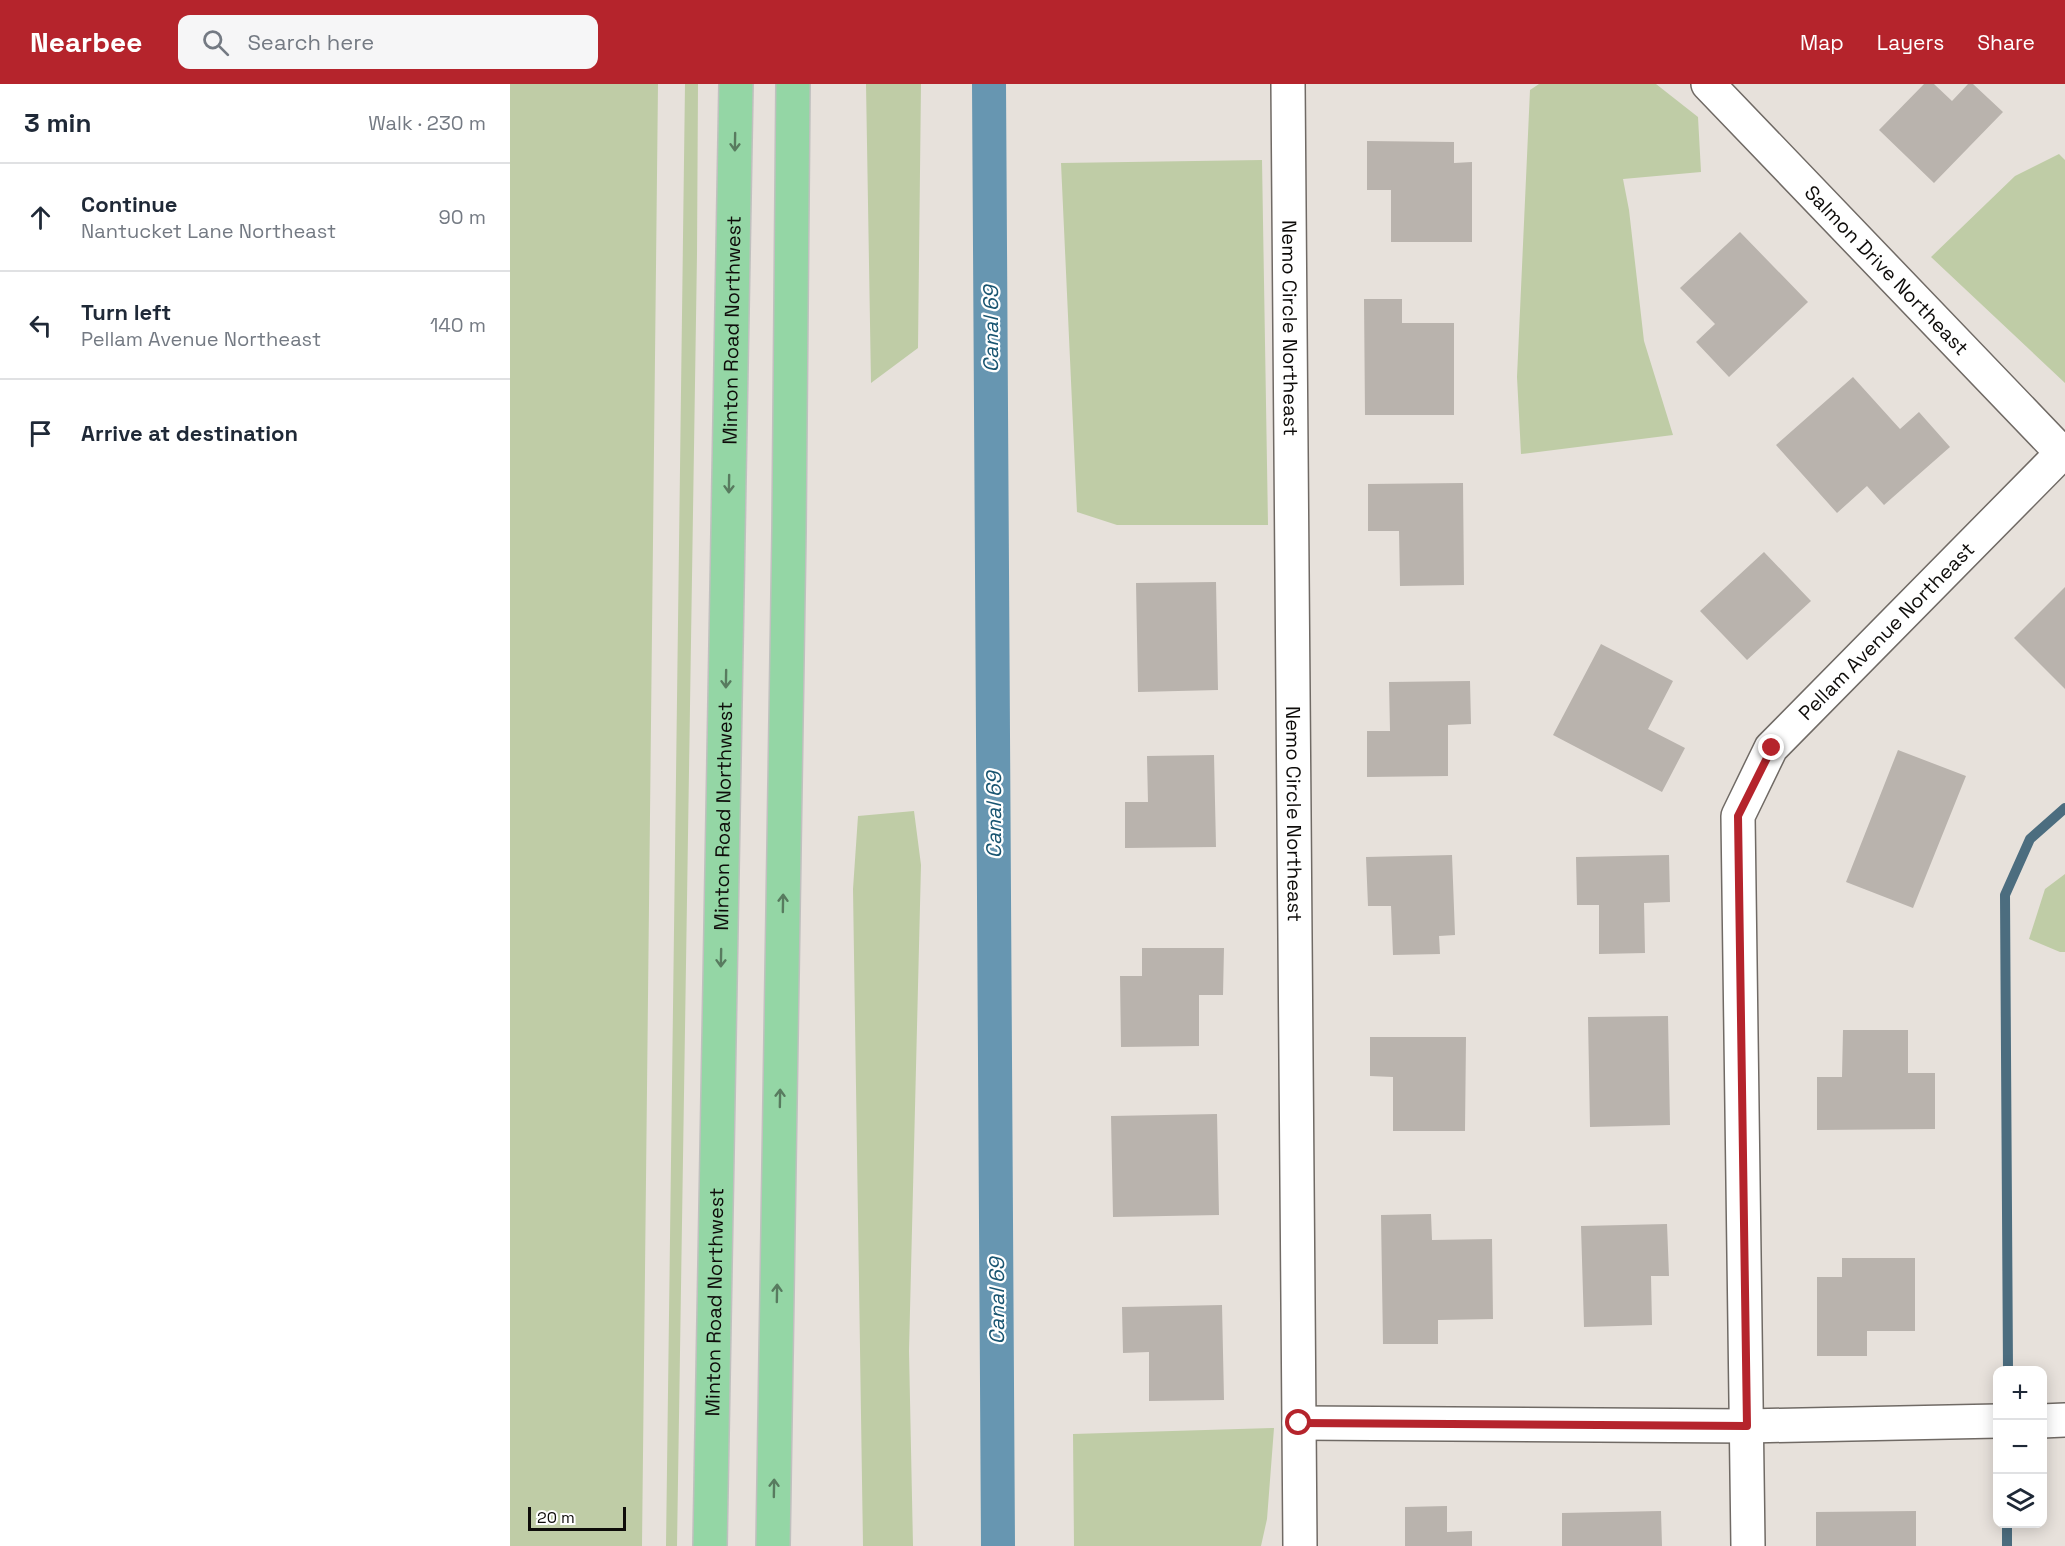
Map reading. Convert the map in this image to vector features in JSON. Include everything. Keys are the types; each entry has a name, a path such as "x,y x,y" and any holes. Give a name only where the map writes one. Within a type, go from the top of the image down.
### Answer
{"main road":[{"name":"Minton Road Northwest","path":"710,1546 736,84"},
{"path":"773,1546 789,543 793,84"}],"street":[{"name":"Nemo Circle Northeast","path":"1288,84 1300,1546"},
{"name":"Salmon Drive Northeast","path":"1708,84 2063,454"},
{"name":"Pellam Avenue Northeast","path":"1748,1546 1738,816 1772,748 2063,454"},
{"path":"2047,1420 2065,1420"},
{"path":"1299,1423 1747,1426 1993,1421"}],"green space":[{"path":"510,84 658,84 642,1546 510,1546"},
{"path":"685,84 698,84 697,254 677,1546 666,1546"},
{"path":"866,84 921,84 918,348 871,383"},
{"path":"1539,84 1656,84 1698,117 1701,172 1623,179 1629,210 1644,341 1673,435 1521,454 1517,377 1530,90"},
{"path":"2059,154 2065,160 2065,383 1931,257 2015,176"},
{"path":"1262,160 1268,525 1117,525 1077,512 1061,163"},
{"path":"914,811 921,865 909,1351 913,1546 863,1546 853,889 858,816"},
{"path":"2065,874 2065,952 2060,952 2029,939 2045,889"},
{"path":"1274,1428 1267,1519 1261,1546 1074,1546 1073,1434"}],"building":[{"path":"1924,84 1934,84 1952,101 1968,84 1973,84 2003,112 1934,183 1879,130"},
{"path":"1367,141 1454,142 1454,163 1472,162 1472,242 1391,242 1391,190 1367,190"},
{"path":"1740,232 1808,302 1729,377 1696,342 1715,324 1680,288"},
{"path":"1364,299 1402,299 1402,323 1454,323 1454,415 1365,415"},
{"path":"1853,377 1900,429 1919,412 1950,447 1884,505 1867,486 1837,513 1776,445"},
{"path":"1463,483 1464,585 1400,586 1399,531 1368,531 1368,484"},
{"path":"1764,552 1811,601 1747,660 1700,611"},
{"path":"1216,582 1218,690 1138,692 1136,583"},
{"path":"2065,587 2065,689 2014,638"},
{"path":"1601,644 1673,681 1648,729 1685,748 1662,792 1553,735"},
{"path":"1470,681 1471,724 1448,725 1448,776 1367,777 1367,731 1390,731 1389,682"},
{"path":"1898,750 1966,776 1913,908 1846,882"},
{"path":"1214,755 1216,847 1125,848 1125,802 1148,802 1147,756"},
{"path":"1452,855 1455,935 1439,936 1440,954 1393,955 1391,906 1368,906 1366,857"},
{"path":"1669,855 1670,902 1644,903 1645,953 1599,954 1599,905 1577,905 1576,857"},
{"path":"1142,948 1224,948 1223,995 1199,995 1199,1046 1121,1047 1120,976 1142,976"},
{"path":"1668,1016 1670,1125 1590,1127 1588,1017"},
{"path":"1843,1030 1908,1030 1908,1073 1935,1073 1935,1129 1817,1130 1817,1077 1842,1077"},
{"path":"1370,1037 1466,1037 1465,1131 1393,1131 1393,1077 1370,1076"},
{"path":"1217,1114 1219,1215 1113,1217 1111,1116"},
{"path":"1431,1214 1432,1240 1492,1239 1493,1319 1438,1320 1438,1344 1383,1344 1381,1215"},
{"path":"1667,1224 1669,1276 1651,1276 1652,1325 1584,1327 1581,1226"},
{"path":"1842,1258 1915,1258 1915,1331 1867,1331 1867,1356 1817,1356 1817,1277 1842,1277"},
{"path":"1222,1305 1224,1400 1149,1401 1149,1352 1123,1353 1122,1307"},
{"path":"1447,1506 1447,1532 1472,1531 1472,1546 1405,1546 1405,1507"},
{"path":"1661,1511 1662,1546 1562,1546 1562,1513"},
{"path":"1916,1511 1916,1546 1816,1546 1816,1512"}],"waterway":[{"name":"Canal 69","path":"989,84 998,1546"},
{"path":"2008,1366 2005,895 2030,839 2065,808"},
{"path":"2007,1528 2007,1546"}],"route":[{"path":"1299,1423 1747,1426 1738,816 1772,748"}]}
